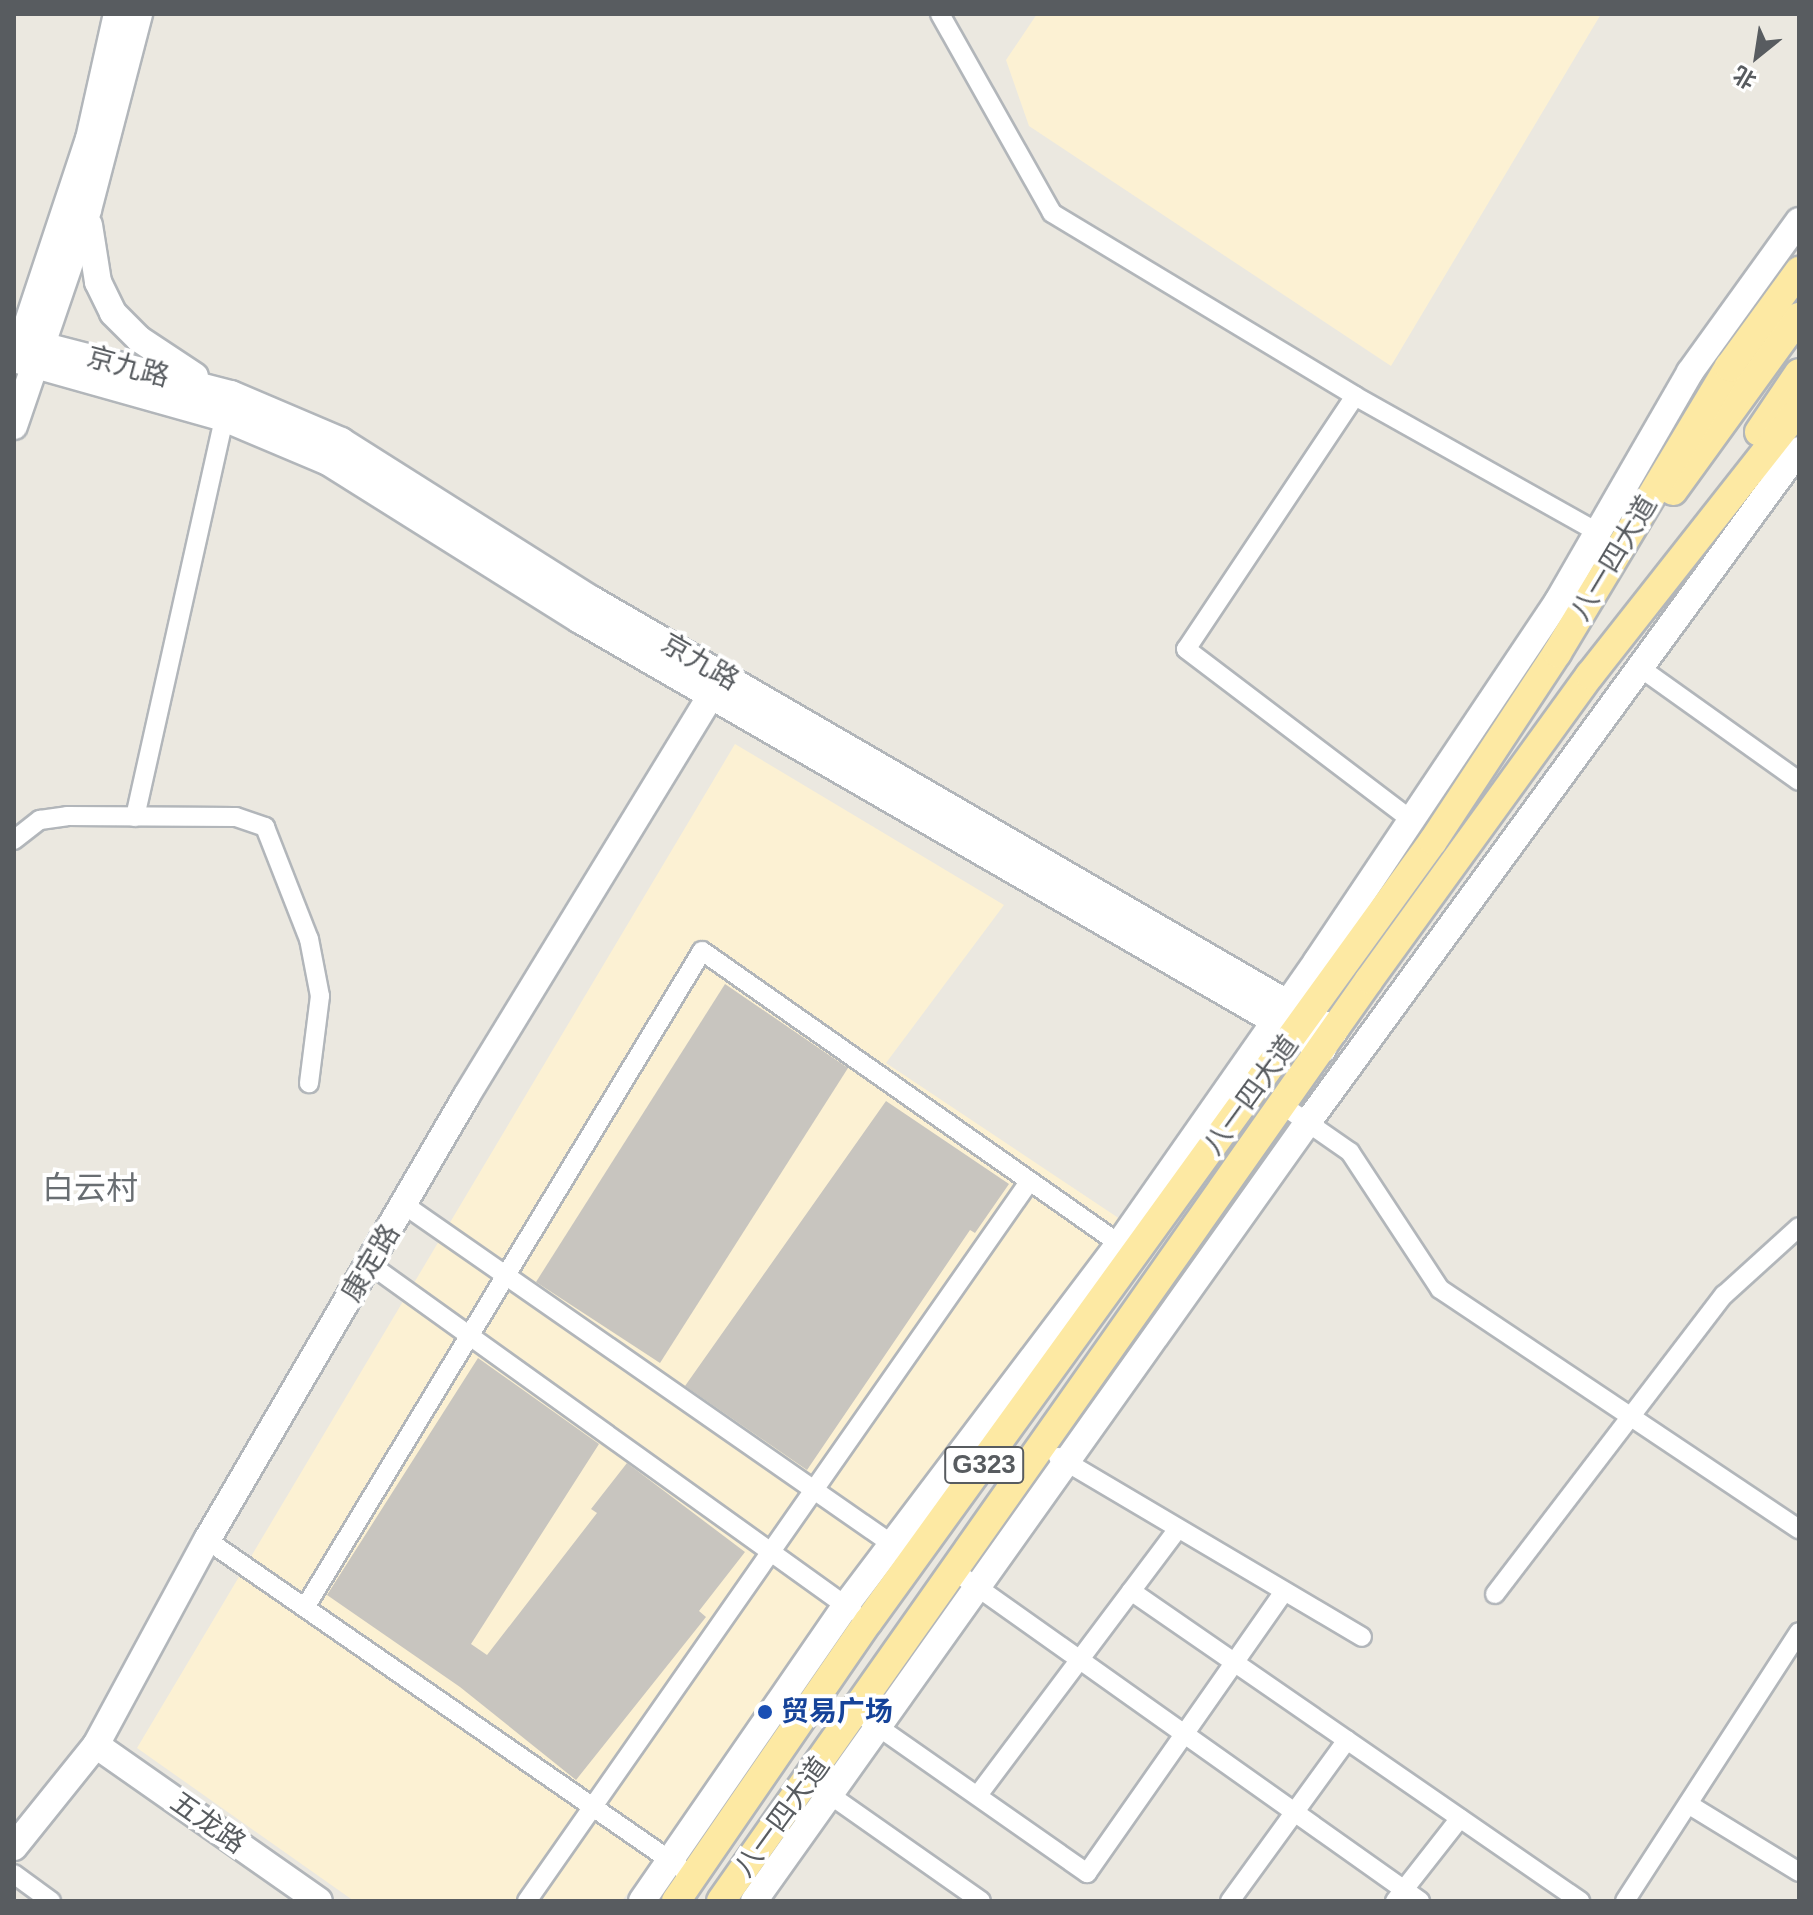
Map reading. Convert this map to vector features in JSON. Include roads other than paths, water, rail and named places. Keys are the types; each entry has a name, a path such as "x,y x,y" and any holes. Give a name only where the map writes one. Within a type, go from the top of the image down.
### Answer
{"main road":[{"name":"八一四大道","path":"676,1901 694,1877 857,1614 914,1560 1292,1016 1557,653 1729,367 1799,271"},
{"path":"1557,653 1799,317"},
{"path":"1590,675 1799,373"},
{"name":"八一四大道","path":"721,1901 821,1788 857,1712 968,1580 1056,1456 1281,1104 1590,675 1799,409"}],"street":[{"path":"14,426 23,353 89,139 117,14"},
{"path":"23,353 88,210 139,14"},
{"path":"940,14 1052,213 1355,396 1596,531"},
{"path":"88,210 92,259 113,313 227,406 135,817"},
{"path":"1292,1016 1410,819 1558,601 1690,372 1799,221"},
{"path":"14,297 56,239"},
{"name":"京九路","path":"23,353 227,406 328,462 580,620 718,684 1329,1040"},
{"path":"1355,396 1186,649 1410,819"},
{"path":"1362,1637 1056,1456 1308,1122 1799,450"},
{"path":"1639,667 1799,781"},
{"name":"康定路","path":"14,1847 96,1745 207,1540 718,684"},
{"path":"14,840 40,820 236,817 265,827 309,939 320,996 309,1083"},
{"path":"306,1606 702,951 1128,1250 891,1543 857,1614 642,1901"},
{"path":"1281,1104 1350,1152 1440,1289 1627,1417 1799,1529"},
{"path":"527,1901 1029,1182"},
{"path":"406,1206 914,1560"},
{"path":"1495,1594 1627,1417 1724,1295 1799,1227"},
{"path":"371,1265 857,1614"},
{"path":"978,1795 1177,1530"},
{"path":"207,1540 672,1857 694,1877"},
{"path":"754,1901 821,1788 882,1728 968,1580 1295,1812 1400,1895 1420,1901"},
{"path":"1131,1591 1580,1901"},
{"path":"857,1712 1087,1873 1284,1592"},
{"path":"1625,1901 1799,1632"},
{"path":"1230,1901 1347,1740"},
{"name":"五龙路","path":"96,1745 319,1901"},
{"path":"821,1788 981,1901"},
{"path":"1688,1804 1799,1872"},
{"path":"1400,1895 1460,1818"},
{"path":"14,1874 51,1901"}],"place":[{"name":"贸易广场","path":"765,1712"}],"district":[{"name":"白云村","path":"90,1188"}]}
